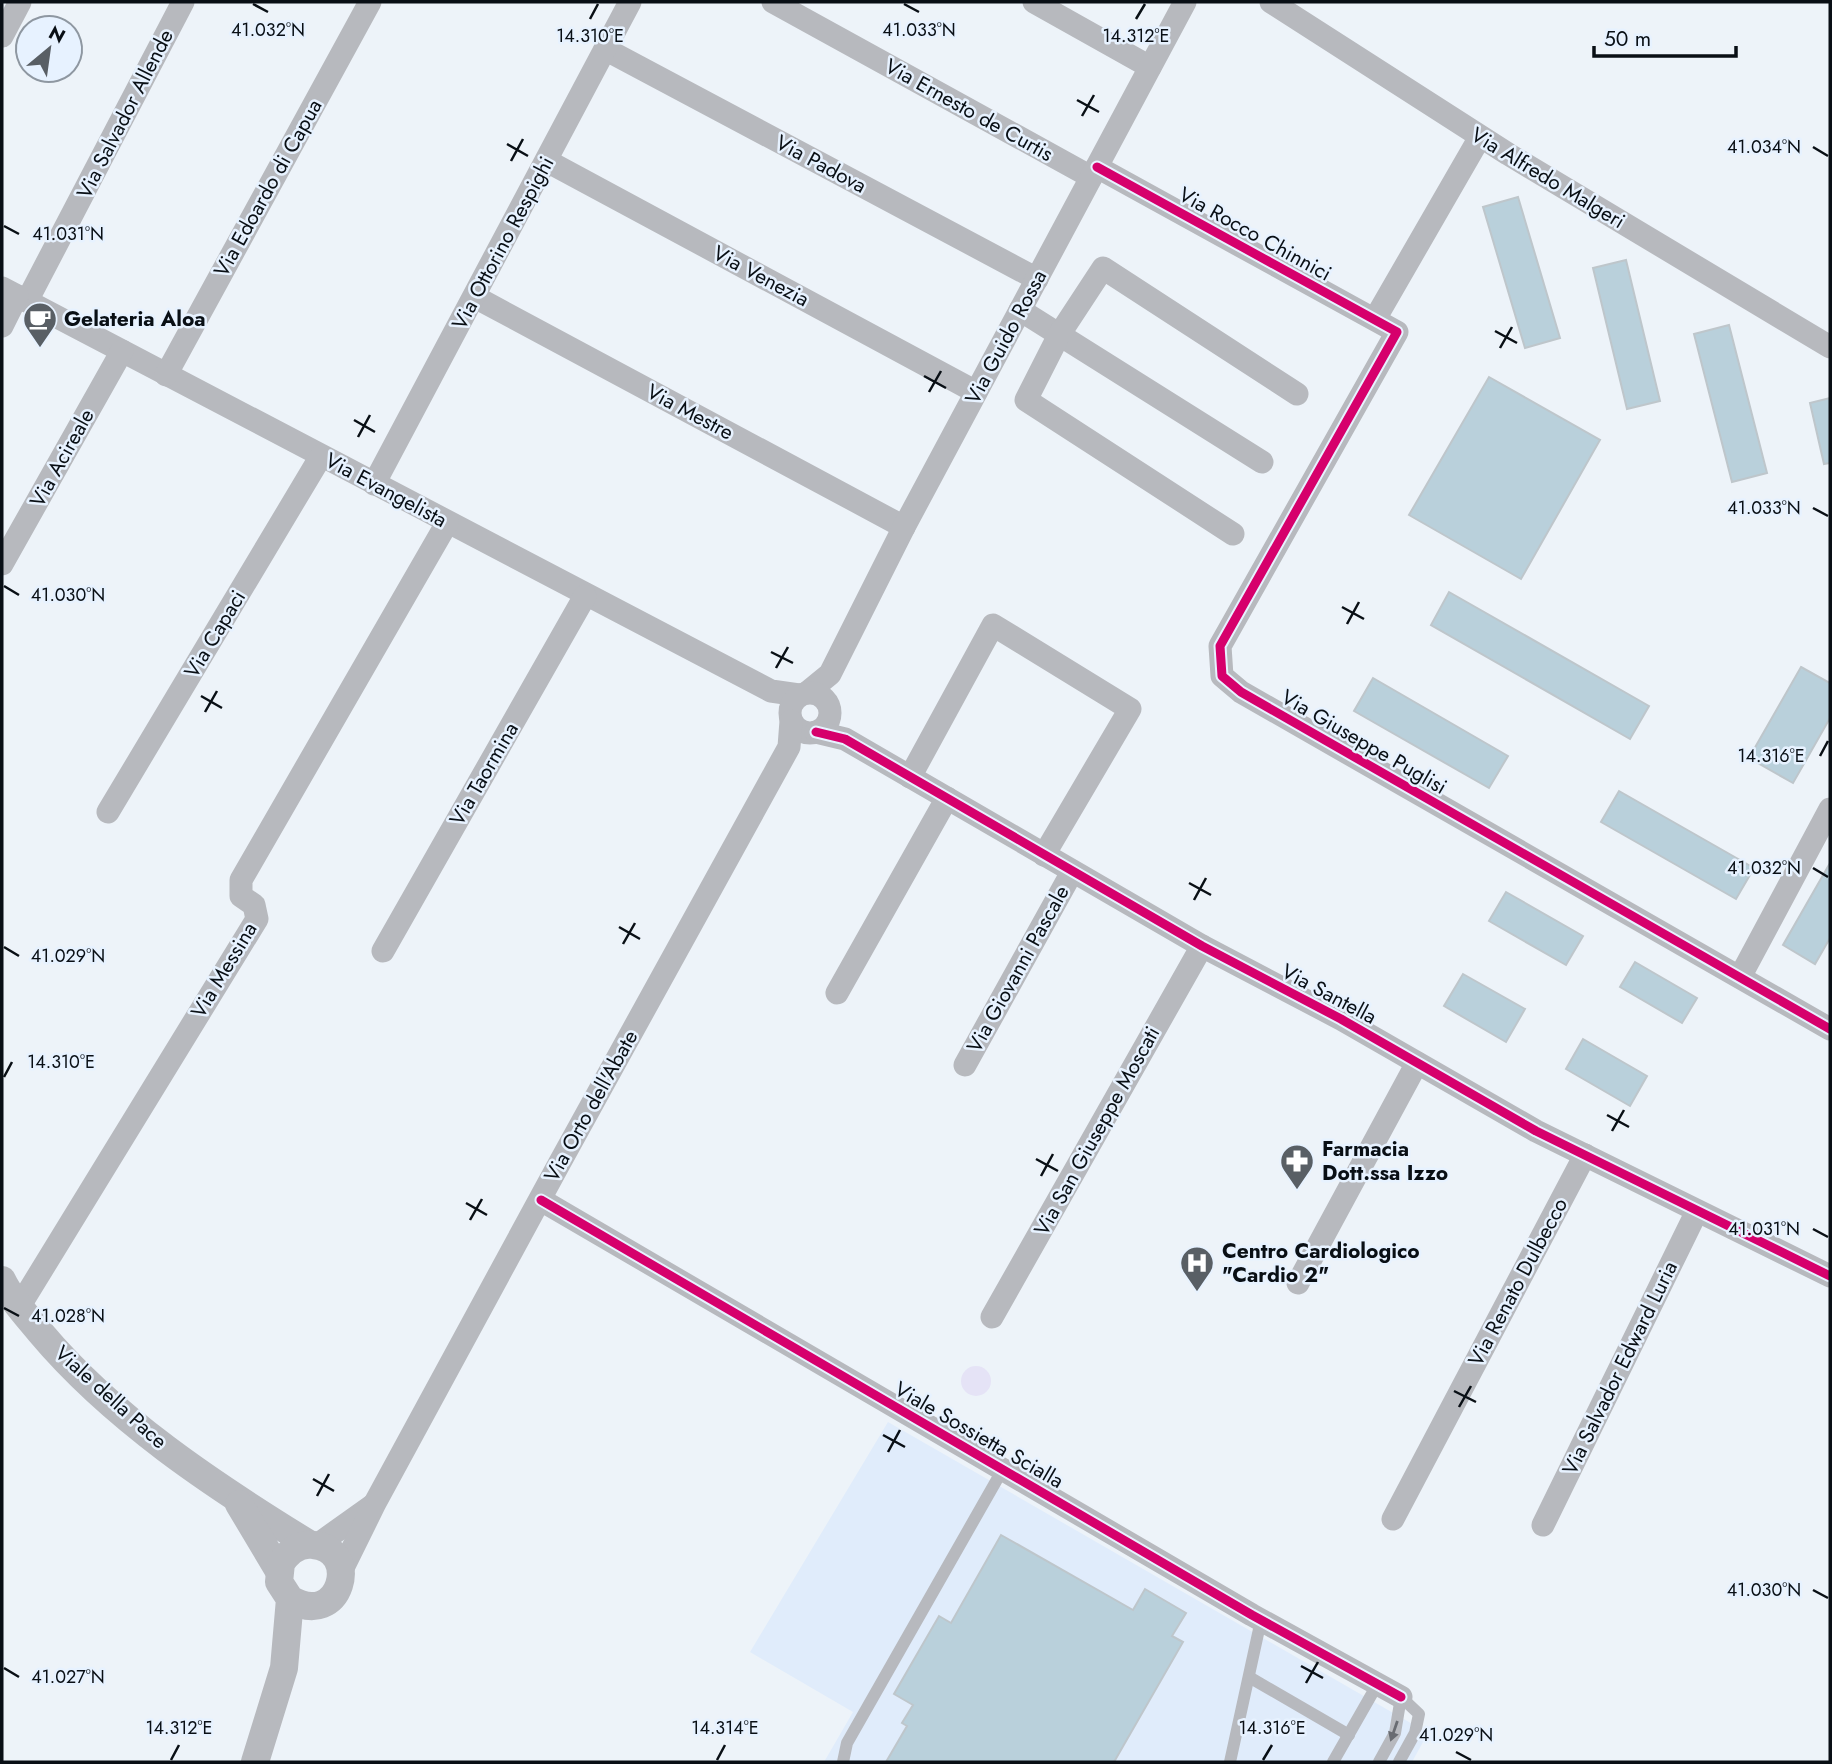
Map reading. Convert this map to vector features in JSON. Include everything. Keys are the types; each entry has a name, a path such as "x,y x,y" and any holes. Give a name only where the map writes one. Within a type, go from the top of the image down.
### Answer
{"street":[{"path":"2,36 20,2"},
{"name":"Via Salvador Allende","path":"2,326 15,295 183,2"},
{"name":"Via Edoardo di Capua","path":"166,375 370,2"},
{"name":"Via Ottorino Respighi","path":"374,484 630,2"},
{"name":"Via Ernesto de Curtis","path":"773,2 1094,172"},
{"path":"1034,2 1150,66"},
{"name":"Via Guido Rossa","path":"809,713 904,527 1185,2"},
{"name":"Via Alfredo Malgeri","path":"1270,2 1480,137 1830,348"},
{"name":"Via Padova","path":"605,49 1037,279"},
{"path":"1375,320 1480,137"},
{"name":"Via Venezia","path":"547,161 976,392"},
{"name":"Via Rocco Chinnici","path":"1094,172 1397,332"},
{"path":"1233,534 1026,400 1059,335 1104,268 1297,394"},
{"name":"Via Evangelista","path":"15,295 809,713"},
{"name":"Via Mestre","path":"475,297 904,527"},
{"path":"1020,310 1262,462"},
{"name":"Via Giuseppe Puglisi","path":"1397,332 1220,646 1222,676 1241,692 1830,1029"},
{"name":"Via Acireale","path":"2,564 122,351"},
{"name":"Via Capaci","path":"108,812 321,456"},
{"name":"Via Messina","path":"19,1307 257,919 254,905 242,896 240,880 447,523"},
{"name":"Via Taormina","path":"383,951 585,596"},
{"path":"910,777 993,625 1130,709 1044,855"},
{"name":"Via Santella","path":"809,713 845,739 1202,946 1585,1155 1830,1276"},
{"name":"Via Orto dell'Abate","path":"341,1572 375,1503 809,713"},
{"path":"837,993 947,798"},
{"path":"1740,977 1830,809"},
{"name":"Via Giovanni Pascale","path":"965,1065 1072,872"},
{"name":"Via San Giuseppe Moscati","path":"992,1317 1202,946"},
{"path":"1298,1283 1417,1063"},
{"name":"Via Renato Dulbecco","path":"1393,1520 1585,1155"},
{"name":"Viale Sossietta Scialla","path":"541,1200 1261,1620 1401,1698"},
{"name":"Via Salvador Edward Luria","path":"1543,1525 1697,1211"},
{"name":"Viale della Pace","path":"2,1280 19,1307 70,1367 184,1462 236,1499 313,1545"},
{"name":"Viale della Pace","path":"236,1499 279,1571"},
{"path":"313,1545 333,1554 341,1572 337,1593 319,1605 309,1607 290,1599 283,1592 279,1571 293,1549 313,1545 375,1503"},
{"path":"284,1668 290,1599"},
{"path":"255,1762 284,1668 319,1605"}],"lane":[{"path":"843,1762 847,1743 1003,1469"},
{"path":"1230,1762 1261,1620"},
{"path":"1249,1677 1349,1735"},
{"path":"1333,1762 1377,1685"},
{"path":"1380,1762 1395,1733 1401,1698"},
{"path":"1398,1762 1415,1733 1419,1714 1401,1698"}],"shaded area":[{"path":"976,1366 987,1370 991,1381 987,1392 976,1396 965,1392 961,1381 965,1370"},
{"path":"888,1422 1428,1733 1412,1762 824,1762 853,1712 750,1652"}],"building":[{"path":"1518,197 1560,338 1525,348 1483,207"},
{"path":"1626,260 1660,401 1627,409 1593,268"},
{"path":"1729,325 1767,473 1732,482 1694,334"},
{"path":"1489,377 1600,440 1521,579 1409,515"},
{"path":"1830,398 1830,463 1824,464 1810,403"},
{"path":"1449,592 1649,706 1630,739 1431,625"},
{"path":"1801,667 1830,683 1830,718 1793,783 1749,758"},
{"path":"1373,678 1508,756 1489,788 1354,711"},
{"path":"1619,791 1754,868 1736,899 1601,822"},
{"path":"1830,863 1830,938 1815,964 1783,945"},
{"path":"1506,892 1583,936 1566,965 1489,921"},
{"path":"1635,962 1697,998 1682,1023 1620,987"},
{"path":"1463,974 1525,1009 1506,1042 1444,1006"},
{"path":"1583,1039 1647,1076 1630,1106 1566,1069"},
{"path":"1001,1535 1133,1610 1145,1589 1186,1613 1172,1636 1183,1642 1114,1762 886,1762 907,1726 902,1723 913,1705 894,1694 939,1616 951,1623"}],"cycle path":[{"path":"1097,167 1397,332 1220,646 1222,676 1241,692 1830,1029"},
{"path":"816,732 845,739 1202,946 1341,1019 1536,1131 1830,1276"},
{"path":"541,1200 1252,1615 1401,1697"}],"place":[{"name":"Gelateria Aloa","path":"40,349"},
{"name":"Farmacia Dott.ssa Izzo","path":"1297,1191"},
{"name":"Centro Cardiologico \"Cardio 2\"","path":"1197,1293"}]}
